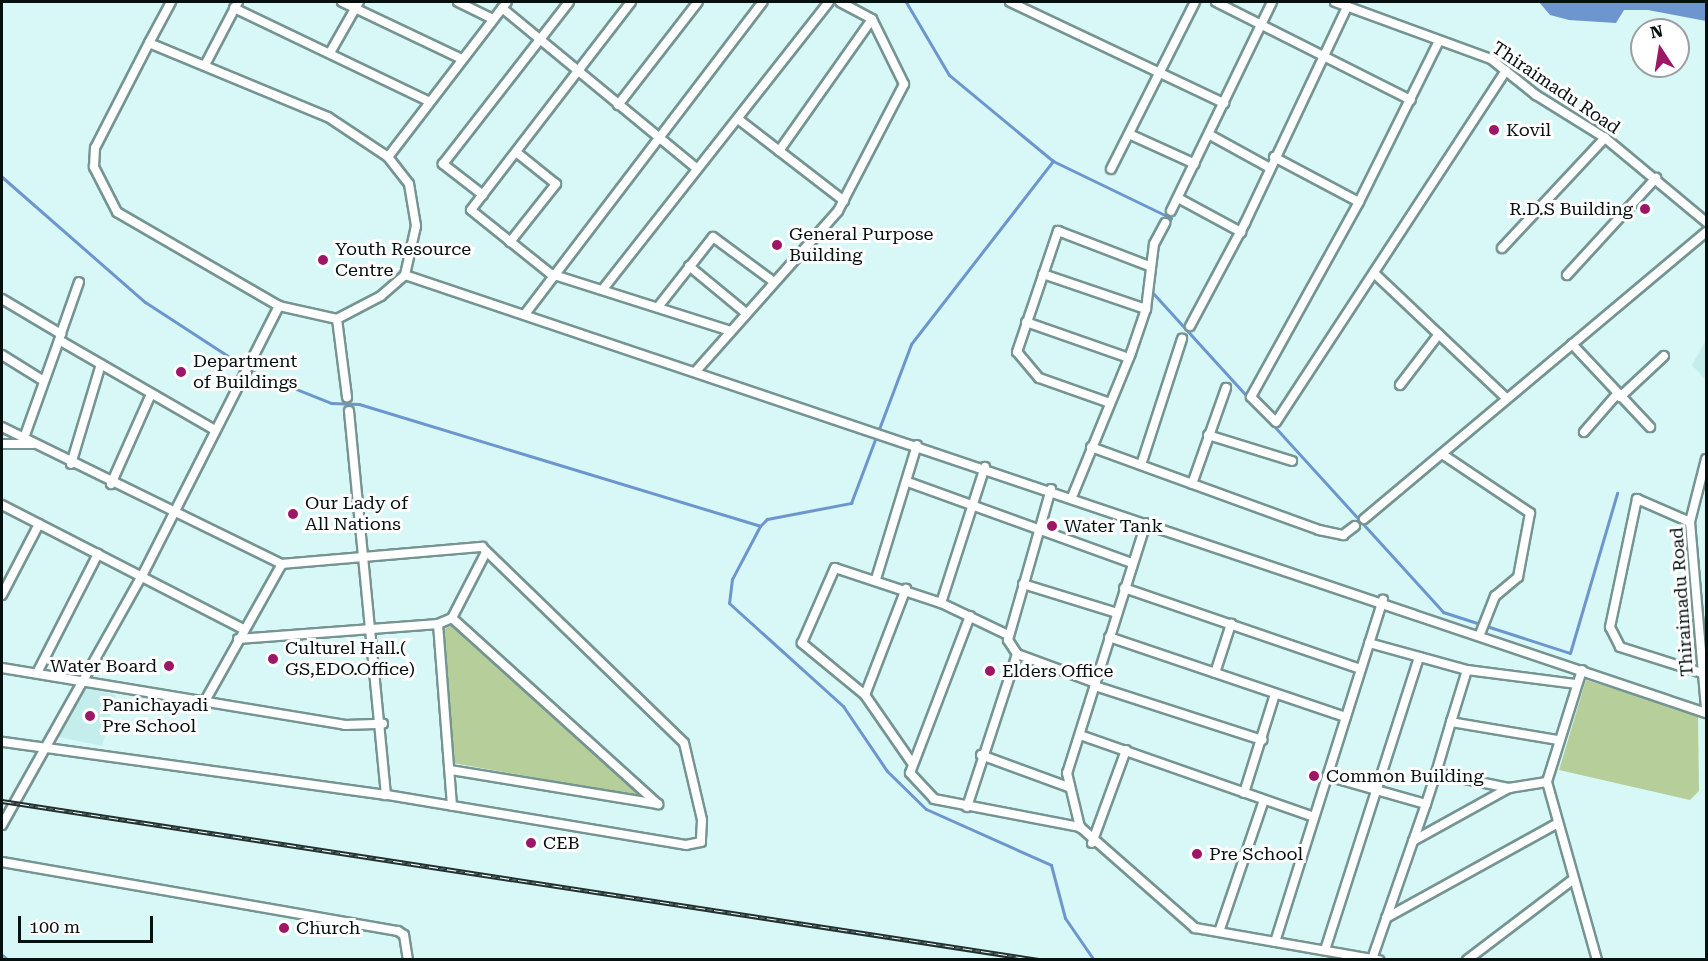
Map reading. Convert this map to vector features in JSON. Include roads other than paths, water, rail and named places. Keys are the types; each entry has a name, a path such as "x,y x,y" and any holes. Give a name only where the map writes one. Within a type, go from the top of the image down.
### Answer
{"street":[{"path":"149,43 328,117 388,157 409,184 416,226 405,275 381,296 337,319 279,306 128,221 100,185 95,148 149,43 171,2"},
{"path":"342,2 357,5 462,59"},
{"path":"458,2 493,19"},
{"path":"483,195 442,164 569,2"},
{"path":"631,2 579,73 471,210 551,274 731,331"},
{"path":"618,105 698,2"},
{"path":"525,314 551,274 763,2"},
{"path":"603,289 829,2"},
{"path":"696,371 844,201 904,84 872,19 840,2"},
{"path":"1010,2 1224,103"},
{"path":"1111,169 1195,2"},
{"path":"1216,2 1411,100"},
{"path":"1171,211 1210,135 1272,2"},
{"name":"Thiraimadu Road","path":"1335,2 1491,59 1605,138 1707,222"},
{"path":"205,65 236,5 430,102"},
{"path":"331,51 357,5"},
{"path":"388,157 504,5 540,40 697,170"},
{"path":"1190,326 1241,232 1274,157 1347,7"},
{"path":"779,151 872,19"},
{"path":"1439,41 1359,202 1251,397 1276,422 1506,71"},
{"path":"738,119 844,201"},
{"path":"1129,134 1195,164"},
{"path":"1210,135 1269,168"},
{"path":"1502,248 1605,138"},
{"path":"510,242 556,184 516,152"},
{"path":"1274,157 1359,202"},
{"path":"1567,275 1656,178"},
{"path":"1178,198 1241,232"},
{"path":"1072,497 1129,358 1146,309 1149,266 1165,223"},
{"path":"1110,403 1057,387 1020,362 1017,352 1058,231 1149,266"},
{"path":"1364,519 1707,232"},
{"path":"658,307 713,237 774,282"},
{"path":"688,266 746,314"},
{"path":"1374,273 1506,398"},
{"path":"1043,274 1146,309"},
{"path":"405,275 1051,489 1146,523 1383,600 1484,628 1582,670 1707,711"},
{"path":"24,438 79,282"},
{"path":"2,299 101,364 213,429"},
{"path":"2,825 80,677 143,574 213,429 279,306"},
{"path":"337,319 347,397"},
{"path":"1026,322 1129,358"},
{"path":"1400,386 1439,334"},
{"path":"1142,465 1182,339"},
{"path":"1572,344 1650,427"},
{"path":"2,355 44,381"},
{"path":"1584,432 1619,396 1664,356"},
{"path":"70,464 101,364"},
{"path":"1192,484 1227,388"},
{"path":"111,484 151,394"},
{"path":"350,411 383,724 386,795"},
{"path":"2,427 70,464 282,564 366,554 482,548 684,742 702,820 701,842 686,845 386,795 2,742"},
{"path":"1208,435 1292,461"},
{"path":"2,444 34,444"},
{"path":"876,579 909,482 917,445"},
{"path":"1091,447 1319,530 1343,535 1355,526"},
{"path":"1442,454 1530,513 1518,577 1495,596 1484,628"},
{"name":"Thiraimadu Road","path":"1707,459 1690,522 1707,711"},
{"path":"941,603 985,467"},
{"path":"909,482 972,507 1132,563"},
{"path":"1008,635 1051,489"},
{"path":"1690,522 1637,499 1610,627 1620,647 1702,673"},
{"path":"2,505 98,554 143,574 243,629"},
{"path":"1146,523 1080,735 1068,787 1080,827 1092,843 1195,928 1375,959 1386,918 1426,804 1467,670"},
{"path":"2,595 39,524"},
{"path":"238,639 438,624 452,618 486,552"},
{"path":"38,673 98,554"},
{"path":"205,701 243,629 282,564"},
{"path":"912,763 865,695 802,643 835,568 906,589 970,616 1008,635 1017,654 1095,685 1262,741"},
{"path":"1023,584 1117,613"},
{"path":"1124,588 1361,669"},
{"path":"865,695 906,589"},
{"path":"1275,942 1383,600"},
{"path":"970,616 912,763 910,774 934,799 1080,827"},
{"path":"450,770 658,804 452,618"},
{"path":"438,624 452,805"},
{"path":"1215,673 1231,624"},
{"path":"1109,637 1346,717"},
{"path":"1369,643 1467,670 1577,684"},
{"path":"967,807 981,755 1017,654"},
{"path":"1325,951 1374,790 1419,657"},
{"path":"2,668 80,677 345,725 383,724"},
{"path":"1582,670 1557,740 1547,782 1571,881 1597,960"},
{"path":"1244,793 1275,694"},
{"path":"1451,722 1557,740"},
{"path":"1080,735 1314,817"},
{"path":"1092,843 1125,750"},
{"path":"981,755 1068,787"},
{"path":"1436,773 1509,788"},
{"path":"1327,776 1426,804"},
{"path":"1413,841 1509,788 1547,782"},
{"path":"1219,932 1264,800"},
{"path":"1386,918 1556,824"},
{"path":"2,862 398,931 404,935 408,960"},
{"path":"1467,960 1571,881"}],"water":[{"path":"1539,2 1706,2 1706,21 1648,10 1624,10 1616,23 1569,20 1550,15"}],"waterway":[{"path":"760,526 767,519 851,503 911,344 1053,161 949,75 906,2"},
{"path":"1053,161 1171,218 1167,226"},
{"path":"2,177 145,302 251,371 331,403 359,404 760,526 732,579 729,603 843,706 887,771 926,809 1051,865 1065,918 1094,960"},
{"path":"1152,292 1443,612 1570,653 1617,493"},
{"path":"2,955 8,960"}],"railway":[{"path":"2,801 1039,960"}],"place":[{"name":"Kovil","path":"1494,130"},
{"name":"R.D.S Building","path":"1645,209"},
{"name":"General Purpose Building","path":"777,245"},
{"name":"Youth Resource Centre","path":"323,260"},
{"name":"Department of Buildings","path":"181,372"},
{"name":"Our Lady of All Nations","path":"293,514"},
{"name":"Water Tank","path":"1052,526"},
{"name":"Culturel Hall.( GS,EDO.Office)","path":"273,659"},
{"name":"Water Board","path":"169,666"},
{"name":"Elders Office","path":"990,671"},
{"name":"Panichayadi Pre School","path":"90,716"},
{"name":"Common Building","path":"1314,776"},
{"name":"CEB","path":"531,843"},
{"name":"Pre School","path":"1197,854"},
{"name":"Church","path":"284,928"}]}
